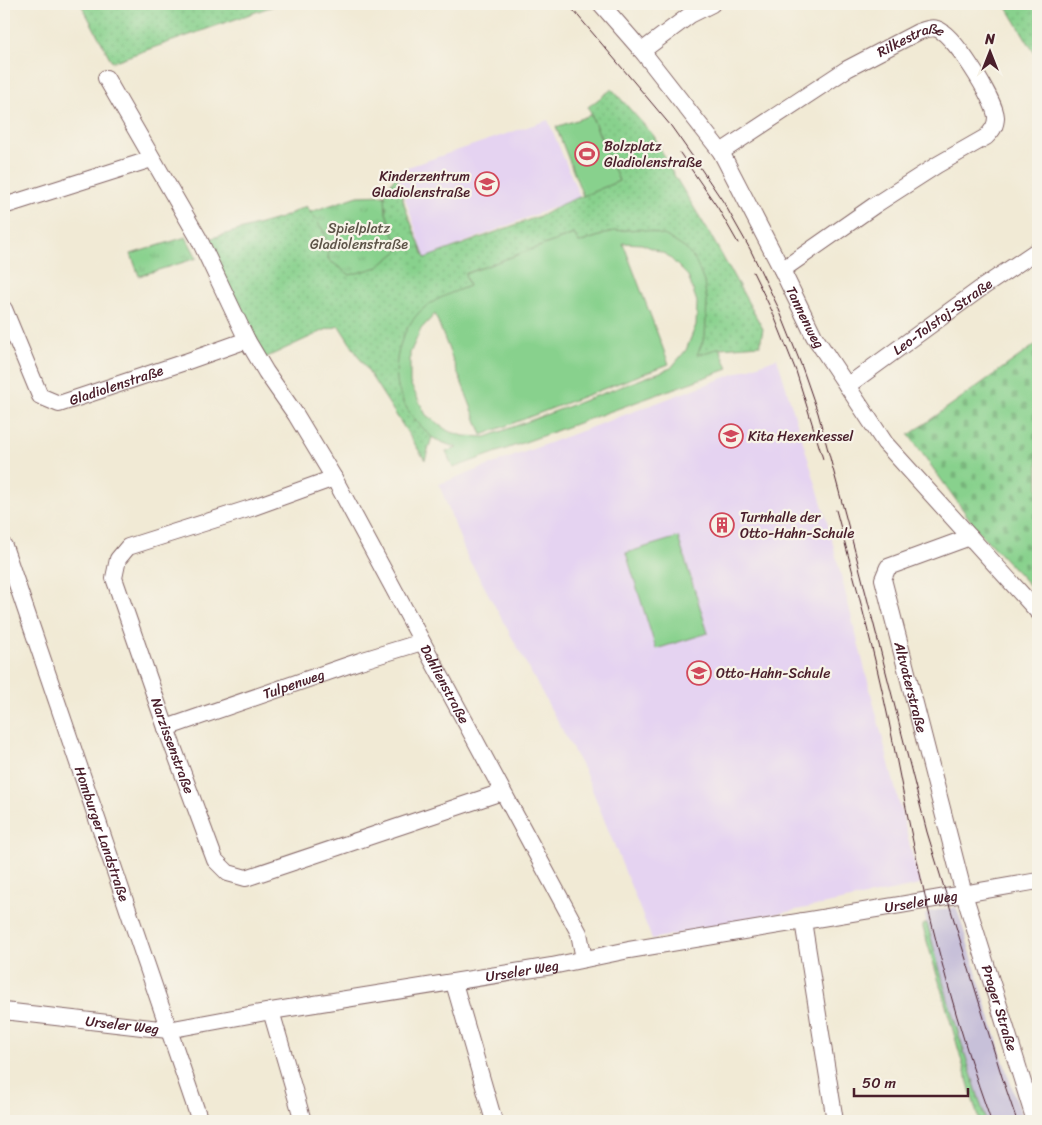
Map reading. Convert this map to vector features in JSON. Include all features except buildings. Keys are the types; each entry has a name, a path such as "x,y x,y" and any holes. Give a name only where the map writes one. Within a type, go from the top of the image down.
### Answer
{"street":[{"name":"Tannenweg","path":"601,4 642,51 721,152 814,336 885,443 1038,612"},
{"path":"642,51 690,15 712,4"},
{"name":"Rilkestraße","path":"721,152 848,69 918,32 930,28 938,29 948,36 972,68 994,106 996,124 986,137 937,165 875,205 782,270"},
{"path":"106,78 198,239 247,340"},
{"path":"4,206 152,158"},
{"name":"Leo-Tolstoj-Straße","path":"847,386 980,289 1038,250"},
{"name":"Gladiolenstraße","path":"5,313 40,396 59,404 247,340"},
{"name":"Dahlienstraße","path":"247,340 334,478 579,933 584,958"},
{"name":"Narzissenstraße","path":"334,478 251,508 128,547 118,559 114,578 166,728 215,860 228,873 246,878 502,792"},
{"name":"Altvaterstraße","path":"964,894 883,579 888,567 970,537"},
{"name":"Homburger Landstraße","path":"4,546 200,1121"},
{"name":"Tulpenweg","path":"166,728 360,661 422,642"},
{"name":"Urseler Weg","path":"4,1011 168,1030 271,1011 454,983 629,950 1038,881"},
{"name":"Prager Straße","path":"964,894 1035,1121"},
{"path":"803,921 835,1121"},
{"path":"454,983 494,1121"},
{"path":"271,1011 303,1121"}],"shaded area":[{"name":"Kinderzentrum Gladiolenstraße","path":"548,120 580,197 425,258 396,171"},
{"name":"Otto-Hahn-Schule","path":"777,358 826,517 920,885 652,939 585,772 468,559 439,484"},
{"path":"956,907 1007,1073 1024,1121 986,1121 949,1003 928,932 925,915 932,911"}],"green space":[{"path":"81,4 279,4 112,62"},
{"path":"1005,4 1038,4 1038,59"},
{"path":"612,89 654,136 671,170 710,234 763,329 760,345 720,348 696,356 704,282 641,229 614,231 579,243 574,234 465,274 469,286 425,308 403,336 414,419 432,437 425,460 339,326 325,330 265,358 205,240 281,218 306,206 325,233 329,260 399,250 386,213 385,195 396,174 406,210 425,258 545,214 562,204 619,181 588,107"},
{"name":"Bolzplatz Gladiolenstraße","path":"591,115 619,181 583,196 556,127"},
{"name":"Spielplatz Gladiolenstraße","path":"385,195 386,213 399,250 378,267 350,275 329,260 325,233 310,212 358,196"},
{"path":"641,229 666,236 686,249 696,262 704,282 707,303 705,336 697,355 720,348 728,369 453,468 446,452 457,448 433,438 416,421 402,399 398,387 396,375 399,350 408,327 415,317 429,304 469,286 465,274 574,234 579,243 614,231","holes":["623,243 642,244 667,255 688,276 697,302 696,325 686,350 671,368 486,437 464,436 448,431 426,415 410,383 410,353 421,329 435,314 482,435 669,364"]},
{"path":"186,237 197,258 139,276 131,254"},
{"path":"1038,343 1038,594 979,532 909,435"},
{"path":"678,537 708,633 656,649 626,553"},
{"path":"927,923 949,1003 986,1121 979,1121 923,928 923,925"}],"tram line":[{"path":"568,4 671,126 695,160 724,203 750,249 778,307 818,413 927,832 1017,1121"},
{"path":"680,153 718,208 738,243"},
{"path":"753,272 772,311 796,371 823,459"},
{"path":"836,510 877,669 937,945 957,1016 991,1121"}],"place":[{"name":"Bolzplatz Gladiolenstraße","path":"587,154"},
{"name":"Kinderzentrum Gladiolenstraße","path":"487,184"},
{"name":"Kita Hexenkessel","path":"731,436"},
{"name":"Turnhalle der Otto-Hahn-Schule","path":"722,525"},
{"name":"Otto-Hahn-Schule","path":"699,673"}]}
